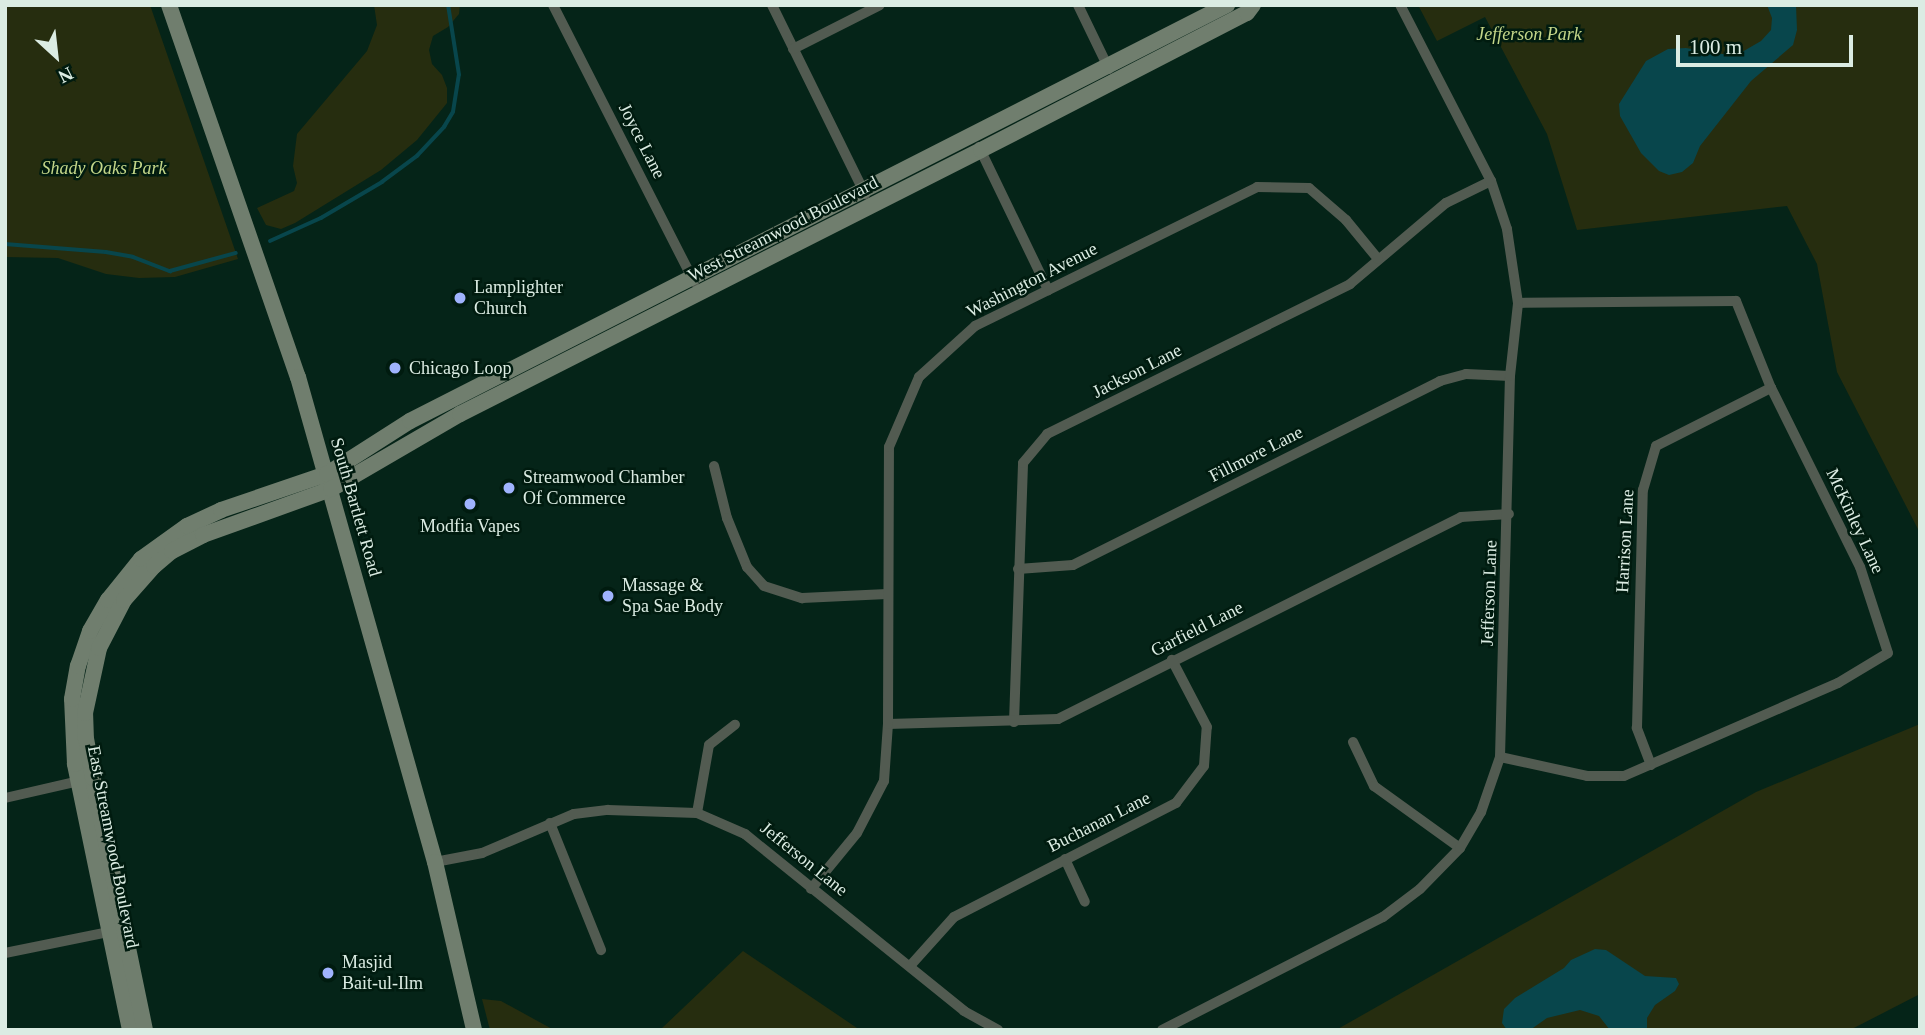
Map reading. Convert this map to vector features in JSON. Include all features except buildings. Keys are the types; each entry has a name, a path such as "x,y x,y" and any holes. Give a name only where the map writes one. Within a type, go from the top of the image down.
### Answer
{"street":[{"name":"South Bartlett Road","path":"169,5 298,377 435,862 474,1030"},
{"name":"Joyce Lane","path":"553,5 700,293"},
{"path":"772,5 870,206"},
{"path":"793,48 880,5"},
{"path":"1078,5 1115,81"},
{"name":"West Streamwood Boulevard","path":"329,482 410,421 1227,5"},
{"name":"West Streamwood Boulevard","path":"329,482 1247,13 1253,5"},
{"name":"Jefferson Lane","path":"1162,1030 1383,916 1420,889 1460,848 1481,812 1500,757 1509,514 1510,376 1518,303 1507,229 1491,181 1400,5"},
{"path":"973,134 1048,290"},
{"name":"Jackson Lane","path":"1014,722 1023,463 1048,435 1350,284 1446,203 1491,181"},
{"name":"Washington Avenue","path":"811,889 857,833 875,804 884,781 888,724 889,447 919,377 975,326 1256,187 1309,188 1346,220 1378,259"},
{"name":"McKinley Lane","path":"1500,757 1587,776 1624,776 1838,683 1888,653 1860,567 1771,388 1736,301 1518,303"},
{"name":"Fillmore Lane","path":"1018,569 1073,565 1440,381 1466,374 1510,376"},
{"name":"Harrison Lane","path":"1651,765 1637,728 1643,490 1656,446 1771,388"},
{"path":"715,466 732,530 747,567 764,586 802,598 887,594"},
{"name":"East Streamwood Boulevard","path":"130,1030 116,930 86,780 85,726 90,681 99,648 132,589 165,556 189,541 329,482"},
{"name":"Garfield Lane","path":"888,724 1058,719 1461,517 1509,514"},
{"name":"Buchanan Lane","path":"910,966 954,917 1176,803 1204,766 1207,727 1172,660"},
{"path":"698,813 709,745 735,725"},
{"path":"1353,742 1374,786 1460,848"},
{"path":"5,798 86,780"},
{"name":"Jefferson Lane","path":"435,862 482,853 574,814 608,810 698,813 745,834 964,1011 998,1030"},
{"path":"550,823 601,950"},
{"path":"1065,859 1084,902"},
{"name":"East Streamwood Boulevard","path":"116,930 145,1030"},
{"path":"5,953 116,930"}],"green space":[{"name":"Shady Oaks Park","path":"5,5 150,5 238,259 175,277 139,278 106,274 58,258 5,257"},
{"path":"374,5 460,5 459,14 448,27 433,36 429,50 432,64 442,75 447,88 447,103 417,140 381,170 295,223 281,229 266,225 257,208 294,191 297,183 293,166 297,134 367,51 377,25"},
{"name":"Jefferson Park","path":"1418,5 1920,5 1920,533 1837,372 1817,264 1787,206 1577,230 1547,134 1485,17 1437,41"},
{"path":"1920,724 1920,994 1850,1030 1336,1030 1756,792"},
{"path":"743,951 860,1030 660,1030"},
{"path":"482,999 501,1001 554,1030 490,1030"}],"water":[{"path":"1767,5 1796,5 1797,30 1793,45 1751,81 1700,146 1693,163 1682,172 1669,175 1659,171 1641,153 1620,116 1619,104 1646,61 1668,49 1686,48 1729,55 1742,52 1761,41 1771,30 1772,18"},
{"path":"1595,949 1606,950 1645,976 1676,978 1679,984 1675,991 1655,1005 1647,1018 1647,1030 1610,1030 1599,1016 1580,1010 1547,1018 1530,1030 1507,1030 1502,1023 1504,1009 1515,998 1564,968 1571,960"}],"waterway":[{"path":"270,241 321,218 382,182 417,156 444,127 453,112 459,75 448,5"},
{"path":"5,244 106,252 133,257 170,271 236,253"}],"place":[{"name":"Lamplighter Church","path":"460,298"},
{"name":"Chicago Loop","path":"395,368"},
{"name":"Streamwood Chamber Of Commerce","path":"509,488"},
{"name":"Modfia Vapes","path":"470,504"},
{"name":"Massage & Spa Sae Body","path":"608,596"},
{"name":"Masjid Bait-ul-Ilm","path":"328,973"}]}
